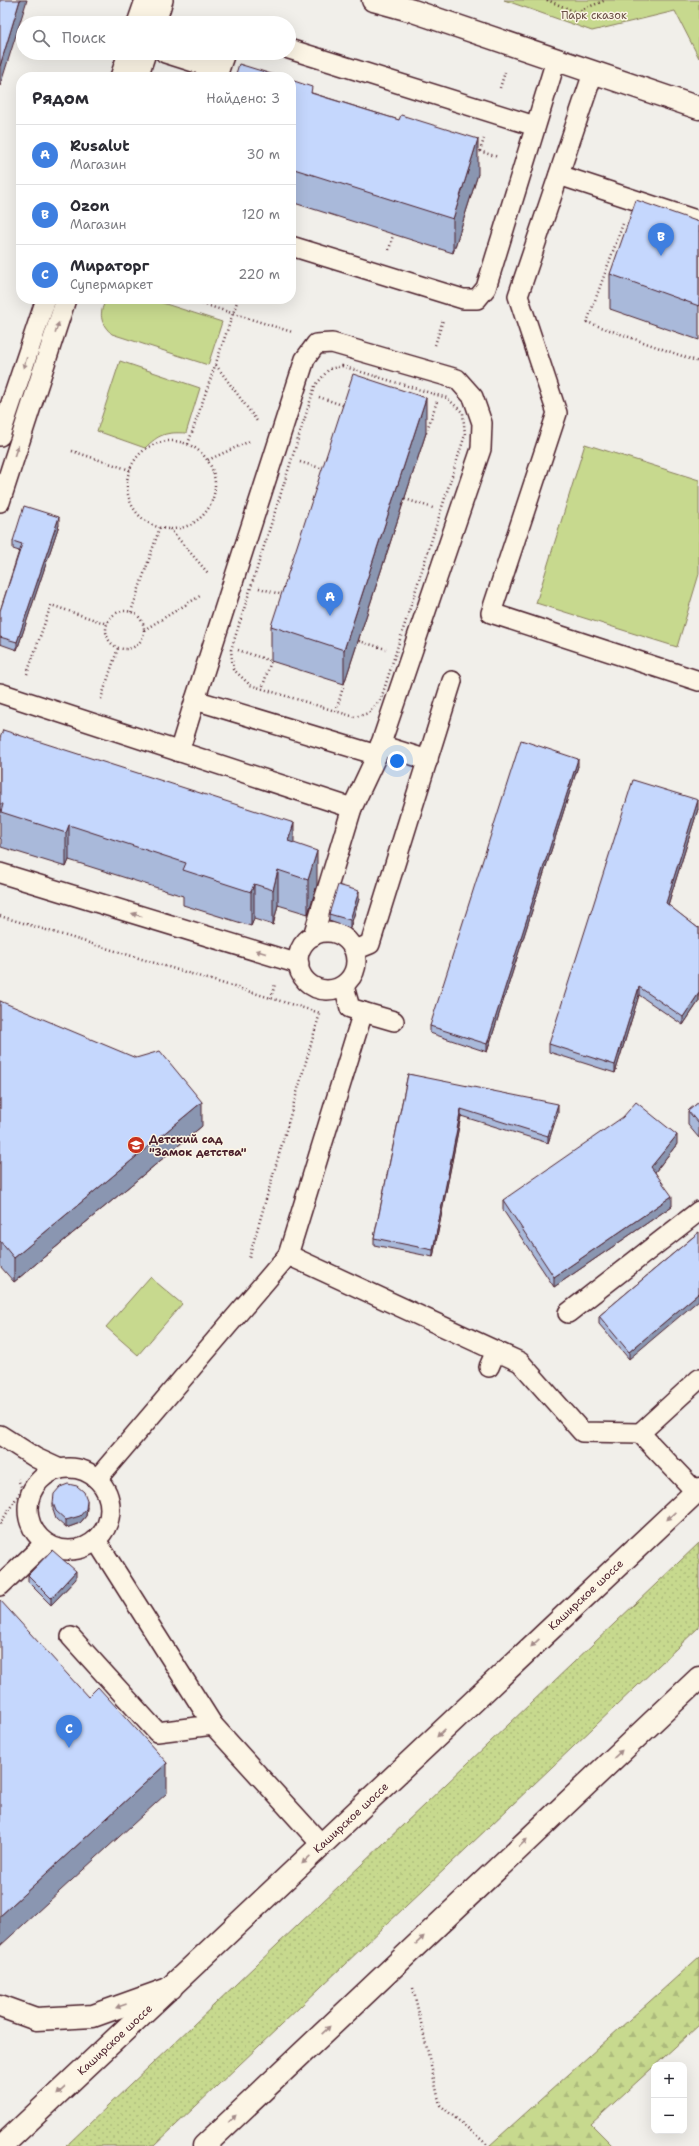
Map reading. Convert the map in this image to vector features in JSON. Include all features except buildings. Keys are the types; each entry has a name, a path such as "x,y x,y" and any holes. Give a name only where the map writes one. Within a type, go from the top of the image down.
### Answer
{"main road":[{"path":"373,0 406,6 593,73 699,108"},
{"name":"Каширское шоссе","path":"2,2146 697,1490"},
{"path":"204,2146 699,1678"},
{"path":"0,2006 36,2019 93,2016 171,1988"}],"lane":[{"path":"139,16 145,0"},
{"path":"158,16 163,0"},
{"path":"296,51 536,126"},
{"path":"122,72 126,60"},
{"path":"140,72 144,60"},
{"path":"192,60 220,67"},
{"path":"296,248 463,299 477,299 486,288 556,60"},
{"path":"593,73 518,296 557,413 491,613 699,681"},
{"path":"559,175 699,221"},
{"path":"0,436 44,304"},
{"path":"0,502 64,304"},
{"path":"179,752 305,359 316,344 332,343 457,379 473,397 482,423 481,449 378,750 352,808 313,936"},
{"path":"355,950 370,944 452,681"},
{"path":"0,694 352,808"},
{"path":"195,700 378,750 428,760"},
{"path":"0,873 298,964"},
{"path":"323,932 336,932 347,939 355,950 357,963 353,976 344,986 332,991 319,990 307,983 300,972 298,959 302,946 313,936 323,932"},
{"path":"344,986 350,1008 394,1021"},
{"path":"97,1479 288,1255 363,1012"},
{"path":"568,1313 699,1211"},
{"path":"288,1255 492,1359 520,1362 582,1432 640,1432 699,1379"},
{"path":"640,1432 697,1490"},
{"path":"0,1435 36,1458 60,1469"},
{"path":"73,1468 86,1472 97,1479 105,1490 109,1503 109,1517 104,1529 96,1540 84,1547 71,1550 58,1549 45,1543 35,1533 29,1521 27,1508 30,1494 37,1482 48,1474 60,1469 73,1468"},
{"path":"96,1540 213,1725 322,1845"},
{"path":"0,1586 45,1543"},
{"path":"72,1637 157,1732 213,1725"}],"path":[{"path":"547,0 576,12 606,0"},
{"path":"474,150 498,157 501,162"},
{"path":"624,218 586,322 699,362"},
{"path":"427,370 451,295"},
{"path":"203,304 299,334"},
{"path":"188,444 237,304"},
{"path":"216,364 258,422"},
{"path":"342,366 447,398 463,413 465,435 381,699 370,713 355,717 250,685 233,669 232,648 312,395 315,386 329,369 342,366"},
{"path":"363,380 365,373"},
{"path":"312,395 346,406"},
{"path":"426,433 439,396"},
{"path":"172,440 188,444 198,450 208,460 214,472 216,486 213,500 206,512 197,521 184,527 170,529 160,527 145,520 135,510 129,497 127,484 130,470 136,458 146,448 159,442 172,440"},
{"path":"208,460 254,440"},
{"path":"72,451 130,470"},
{"path":"292,459 326,470"},
{"path":"405,499 442,510"},
{"path":"131,612 160,527"},
{"path":"170,529 209,574"},
{"path":"251,585 285,596"},
{"path":"144,630 205,593"},
{"path":"26,678 51,605 107,624"},
{"path":"117,612 131,612 140,618 144,630 140,642 135,646 124,649 118,648 108,639 106,633 107,624 112,616 117,612"},
{"path":"358,641 396,652"},
{"path":"92,724 118,648"},
{"path":"232,648 271,661 262,689"},
{"path":"336,711 344,684"},
{"path":"0,916 320,1013 247,1264"},
{"path":"0,1524 22,1489 16,1472"},
{"path":"406,1954 440,2105 489,2146"}],"green space":[{"name":"Парк сказок","path":"504,0 699,0 699,58 675,11 592,31"},
{"path":"104,304 166,304 222,322 208,365 112,334 103,322 101,313"},
{"path":"120,361 200,388 186,433 163,435 154,440 145,448 97,431"},
{"path":"585,444 699,480 699,574 677,647 536,603"},
{"path":"150,1277 182,1304 138,1355 106,1327"},
{"path":"699,1543 699,1627 154,2146 66,2146"},
{"path":"699,1957 699,2025 659,2062 651,2062 651,2069 591,2124 613,2146 489,2146"}],"place":[{"name":"Ozon","path":"661,256"},
{"name":"Rusalut","path":"330,616"},
{"name":"Детский сад \"Замок детства\"","path":"136,1145"},
{"name":"Мираторг","path":"69,1748"}]}
